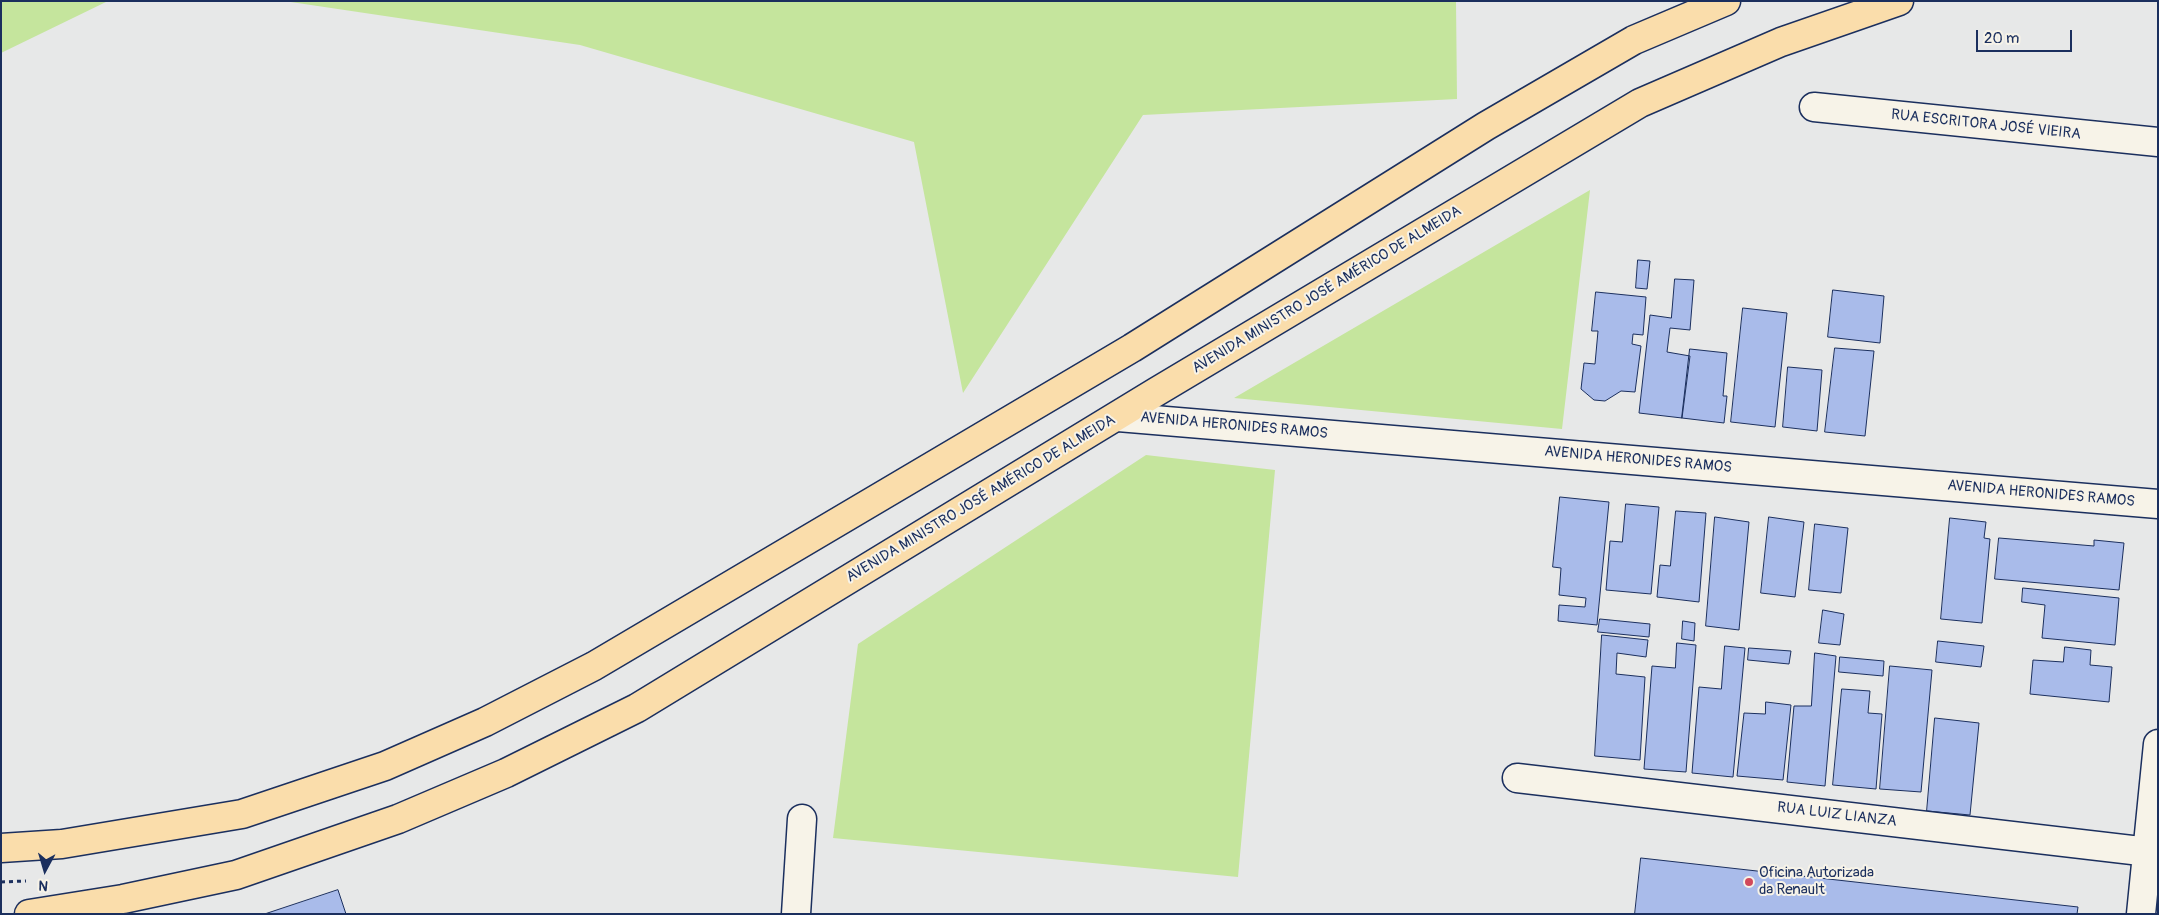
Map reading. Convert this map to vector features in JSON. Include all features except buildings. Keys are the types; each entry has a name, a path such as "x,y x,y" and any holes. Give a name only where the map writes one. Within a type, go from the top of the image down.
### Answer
{"main road":[{"path":"1,848 62,844 242,814 385,766 485,722 594,666 1123,353 1511,111 1634,40 1726,1"},
{"name":"AVENIDA MINISTRO JOSÉ AMÉRICO DE ALMEIDA","path":"29,914 118,907 236,875 398,819 506,773 637,708 1118,417 1164,387 1640,103 1781,42 1900,1"}],"street":[{"name":"RUA ESCRITORA JOSÉ VIEIRA","path":"1814,107 2158,142"},
{"name":"AVENIDA HERONIDES RAMOS","path":"1118,417 2158,504"},
{"path":"2141,914 2152,852 2158,744"},
{"name":"RUA LUIZ LIANZA","path":"1517,778 2152,852"},
{"path":"796,914 802,819"}],"green space":[{"path":"1,1 108,1 1,53"},
{"path":"284,1 1456,1 1457,99 1143,115 963,393 914,142 580,45"},
{"path":"1590,190 1562,429 1234,398"},
{"path":"1146,455 1275,470 1238,877 833,838 858,644"}],"place":[{"name":"Oficina Autorizada da Renault","path":"1749,882"}]}
